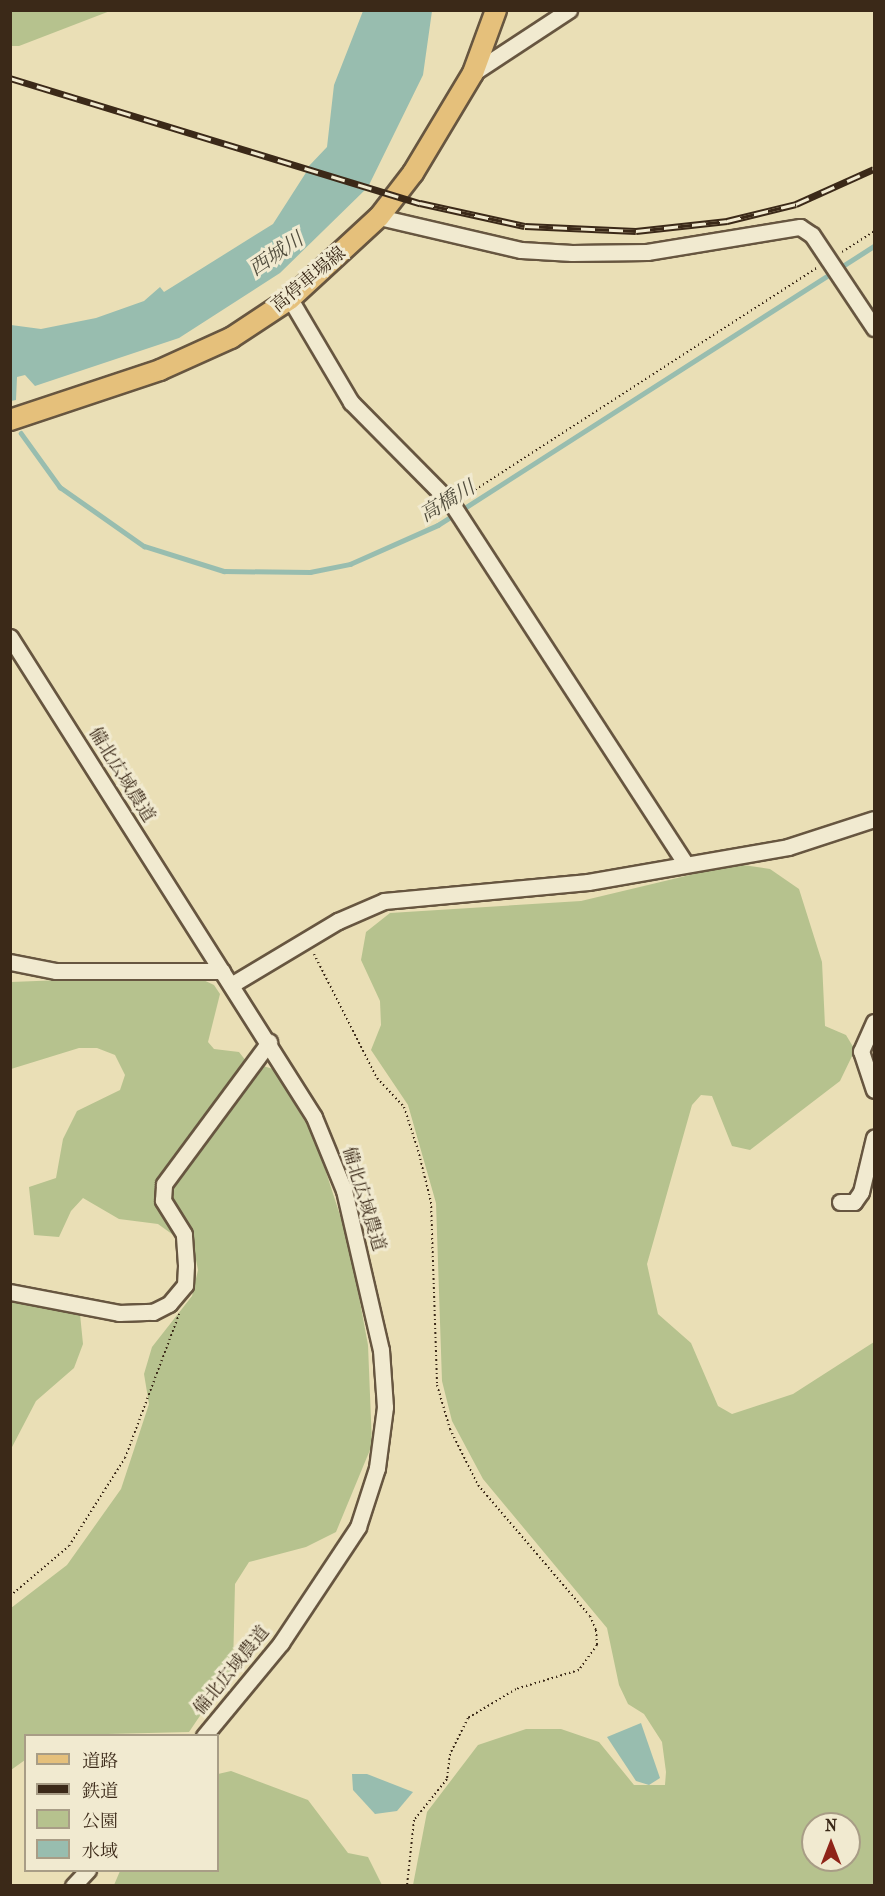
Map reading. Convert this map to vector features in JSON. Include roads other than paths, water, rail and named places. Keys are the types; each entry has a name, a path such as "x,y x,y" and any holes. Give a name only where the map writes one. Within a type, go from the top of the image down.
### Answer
{"main road":[{"name":"高停車場線","path":"10,420 159,370 231,338 290,299 379,217 413,173 473,73 496,10"}],"street":[{"path":"473,73 569,10"},
{"path":"379,217 521,250 572,253 647,252 800,227 834,266 874,328"},
{"path":"290,299 351,402 455,510 686,864"},
{"name":"備北広域農道","path":"10,637 269,1042 314,1117 344,1190 371,1294 385,1407 377,1468 358,1527 281,1643 206,1734"},
{"path":"231,985 365,908 407,896 588,882 788,847 874,819"},
{"path":"10,963 56,971 222,971"},
{"path":"874,1022 861,1051 874,1090"},
{"path":"10,1292 120,1313 153,1312 185,1285 184,1234 163,1200 164,1184 269,1042"},
{"path":"840,1202 854,1202 861,1192 874,1138"},
{"path":"73,1886 86,1872"}],"water":[{"path":"363,11 432,11 423,75 369,185 308,167 327,147 334,85"},
{"name":"西城川","path":"307,171 367,188 280,273 179,338 35,386 25,375 17,377 16,400 11,401 11,325 41,329 96,318 144,301 160,287 164,292 273,224"},
{"path":"641,1723 660,1778 649,1785 636,1781 607,1737"},
{"path":"352,1774 367,1774 413,1792 397,1811 375,1814 353,1790"}],"waterway":[{"name":"高橋川","path":"21,433 60,487 144,546 224,571 310,572 350,564 438,525 874,246"}],"railway":[{"path":"10,78 420,203 525,226 636,231 727,221 796,204 874,169"}]}
